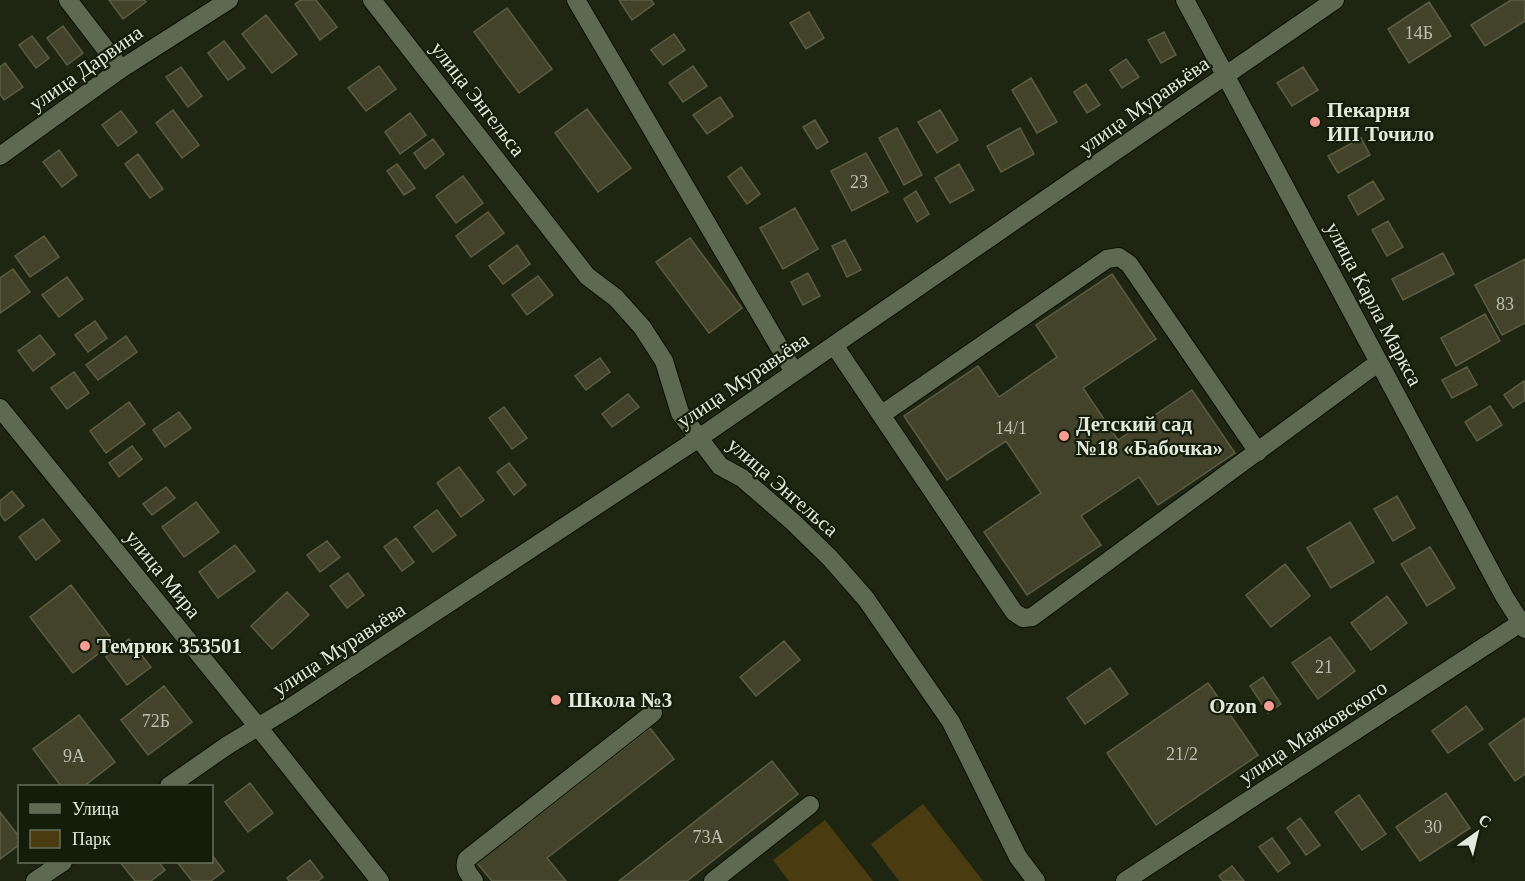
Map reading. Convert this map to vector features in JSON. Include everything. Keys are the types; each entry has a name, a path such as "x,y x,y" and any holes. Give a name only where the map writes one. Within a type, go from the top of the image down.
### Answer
{"street":[{"path":"69,0 121,69"},
{"name":"улица Дарвина","path":"0,156 121,69 229,0"},
{"name":"улица Энгельса","path":"372,0 587,276 616,298 642,327 664,361 680,413 720,466 742,478 793,522 830,558 866,599 951,722 1018,856 1036,881"},
{"path":"576,0 794,372"},
{"name":"улица Карла Маркса","path":"1185,0 1504,596 1524,624"},
{"name":"улица Муравьёва","path":"170,785 228,745 260,728 699,438 1335,0"},
{"path":"881,415 1107,259 1119,257 1129,264 1258,452"},
{"path":"834,345 1014,612 1023,618 1032,617 1379,362"},
{"name":"улица Мира","path":"0,408 260,728 380,881"},
{"name":"улица Маяковского","path":"1125,881 1524,624"},
{"path":"474,881 466,872 467,859 653,713"},
{"path":"713,881 810,805"},
{"path":"35,881 60,863"}],"green space":[{"path":"923,804 983,881 899,881 871,844"},
{"path":"825,820 873,881 789,881 773,860"}],"building":[{"path":"109,0 144,0 146,2 123,19"},
{"path":"301,0 316,0 337,27 320,40 295,4"},
{"path":"619,0 651,0 654,4 632,20"},
{"path":"1511,0 1525,0 1525,21 1485,46 1471,25"},
{"path":"1429,2 1451,36 1409,63 1388,29"},
{"path":"507,8 552,69 519,93 474,32"},
{"path":"809,12 824,38 806,49 790,23"},
{"path":"266,15 297,54 272,73 242,34"},
{"path":"63,26 83,53 67,65 47,38"},
{"path":"1164,32 1176,55 1161,63 1148,40"},
{"path":"674,34 685,50 663,65 651,50"},
{"path":"32,36 49,58 36,68 19,45"},
{"path":"224,41 245,68 228,80 208,53"},
{"path":"1126,59 1139,77 1122,88 1110,70"},
{"path":"5,63 23,87 4,100 0,94 0,67"},
{"path":"379,66 396,89 366,111 348,88"},
{"path":"693,66 707,86 683,102 669,83"},
{"path":"181,67 202,96 188,107 166,77"},
{"path":"1303,67 1318,90 1292,106 1277,83"},
{"path":"1031,78 1057,122 1037,133 1012,90"},
{"path":"1086,84 1100,105 1087,113 1074,92"},
{"path":"720,97 733,116 707,134 693,115"},
{"path":"587,109 631,168 598,192 555,133"},
{"path":"173,110 199,145 182,158 156,123"},
{"path":"940,110 958,140 937,153 918,122"},
{"path":"121,111 137,132 118,146 102,125"},
{"path":"410,113 426,135 400,154 385,132"},
{"path":"815,120 828,142 817,149 803,127"},
{"path":"897,128 922,175 904,185 879,138"},
{"path":"1020,128 1034,154 1001,172 987,146"},
{"path":"1361,138 1370,155 1338,173 1328,156"},
{"path":"433,139 444,154 425,169 414,153"},
{"path":"59,150 77,175 62,187 43,162"},
{"path":"866,153 888,192 852,211 831,171"},
{"path":"138,154 163,189 150,198 125,164"},
{"path":"397,164 415,188 404,195 387,171"},
{"path":"959,164 974,190 950,203 935,178"},
{"path":"741,167 760,194 747,204 728,177"},
{"path":"463,176 483,203 456,223 436,196"},
{"path":"1373,181 1384,199 1358,215 1348,196"},
{"path":"916,191 929,214 917,222 904,199"},
{"path":"795,208 818,249 783,269 760,228"},
{"path":"488,212 504,233 471,257 456,236"},
{"path":"1388,221 1403,247 1387,256 1372,230"},
{"path":"44,236 59,257 30,277 15,256"},
{"path":"690,238 742,308 709,333 656,262"},
{"path":"845,240 861,270 847,277 832,246"},
{"path":"517,245 530,264 503,284 489,266"},
{"path":"1443,253 1454,274 1403,300 1392,279"},
{"path":"1525,259 1525,323 1502,335 1475,285"},
{"path":"13,269 30,292 0,313 0,278"},
{"path":"808,273 820,296 803,305 791,282"},
{"path":"1112,274 1156,339 1083,388 1118,440 1192,390 1235,453 1158,505 1139,477 1081,516 1101,545 1027,595 984,532 1041,493 1006,441 947,480 904,416 978,366 999,397 1057,357 1036,325"},
{"path":"538,276 553,295 527,315 512,295"},
{"path":"67,277 83,299 59,317 42,295"},
{"path":"1485,314 1500,341 1456,366 1441,338"},
{"path":"95,321 107,338 88,352 75,335"},
{"path":"40,335 55,354 33,371 18,351"},
{"path":"126,336 137,352 98,380 86,365"},
{"path":"600,358 610,372 586,390 575,376"},
{"path":"1467,367 1477,385 1452,398 1442,380"},
{"path":"74,372 89,393 67,409 51,388"},
{"path":"1524,381 1525,400 1513,408 1504,395"},
{"path":"628,394 639,407 612,427 602,414"},
{"path":"129,402 145,424 106,453 90,431"},
{"path":"1490,406 1502,425 1477,441 1465,422"},
{"path":"504,407 527,438 512,449 489,418"},
{"path":"179,412 191,428 165,447 153,430"},
{"path":"132,446 142,459 119,477 109,463"},
{"path":"509,463 526,485 514,495 497,472"},
{"path":"459,467 484,500 461,517 437,483"},
{"path":"166,487 175,498 152,515 143,504"},
{"path":"12,491 24,506 5,521 0,514 0,501"},
{"path":"1397,496 1415,528 1393,541 1374,509"},
{"path":"196,502 219,532 184,557 162,527"},
{"path":"437,510 456,535 433,552 414,527"},
{"path":"43,519 60,541 36,560 19,537"},
{"path":"1350,522 1374,562 1331,588 1307,548"},
{"path":"396,538 414,562 402,571 384,547"},
{"path":"327,541 340,557 320,572 307,555"},
{"path":"235,545 255,571 218,598 199,572"},
{"path":"1430,547 1455,588 1427,606 1401,564"},
{"path":"1285,564 1310,596 1271,627 1246,595"},
{"path":"348,573 364,595 347,608 330,586"},
{"path":"71,585 114,642 73,673 30,617"},
{"path":"287,592 309,615 272,649 251,626"},
{"path":"1387,596 1407,623 1371,650 1351,623"},
{"path":"1330,637 1355,671 1318,699 1292,663"},
{"path":"129,639 151,667 127,685 106,657"},
{"path":"784,641 800,660 756,696 740,677"},
{"path":"1110,668 1128,694 1085,724 1067,698"},
{"path":"1263,677 1281,704 1268,713 1250,686"},
{"path":"1208,683 1258,755 1156,825 1107,753"},
{"path":"164,686 192,722 148,755 121,720"},
{"path":"1466,706 1483,729 1448,753 1432,731"},
{"path":"79,715 115,762 85,785 60,785 33,749"},
{"path":"1525,718 1525,774 1515,781 1489,744"},
{"path":"650,728 674,759 547,858 566,881 492,881 477,863"},
{"path":"772,761 798,794 687,881 619,881"},
{"path":"250,783 273,813 248,832 225,802"},
{"path":"1446,793 1470,828 1420,861 1396,827"},
{"path":"1359,795 1386,834 1362,850 1335,812"},
{"path":"0,812 18,835 18,846 0,859"},
{"path":"1300,818 1320,845 1306,855 1287,828"},
{"path":"1272,838 1290,863 1278,872 1259,847"},
{"path":"213,856 224,871 211,881 192,881 178,863 213,863"},
{"path":"310,860 323,877 318,881 289,881 287,878"},
{"path":"121,863 160,863 165,870 151,881 135,881"},
{"path":"1232,866 1244,881 1223,881 1219,876"}],"place":[{"name":"Пекарня ИП Точило","path":"1315,122"},
{"name":"Детский сад №18 «Бабочка»","path":"1064,436"},
{"name":"Темрюк 353501","path":"85,646"},
{"name":"Школа №3","path":"556,700"},
{"name":"Ozon","path":"1269,706"}]}
